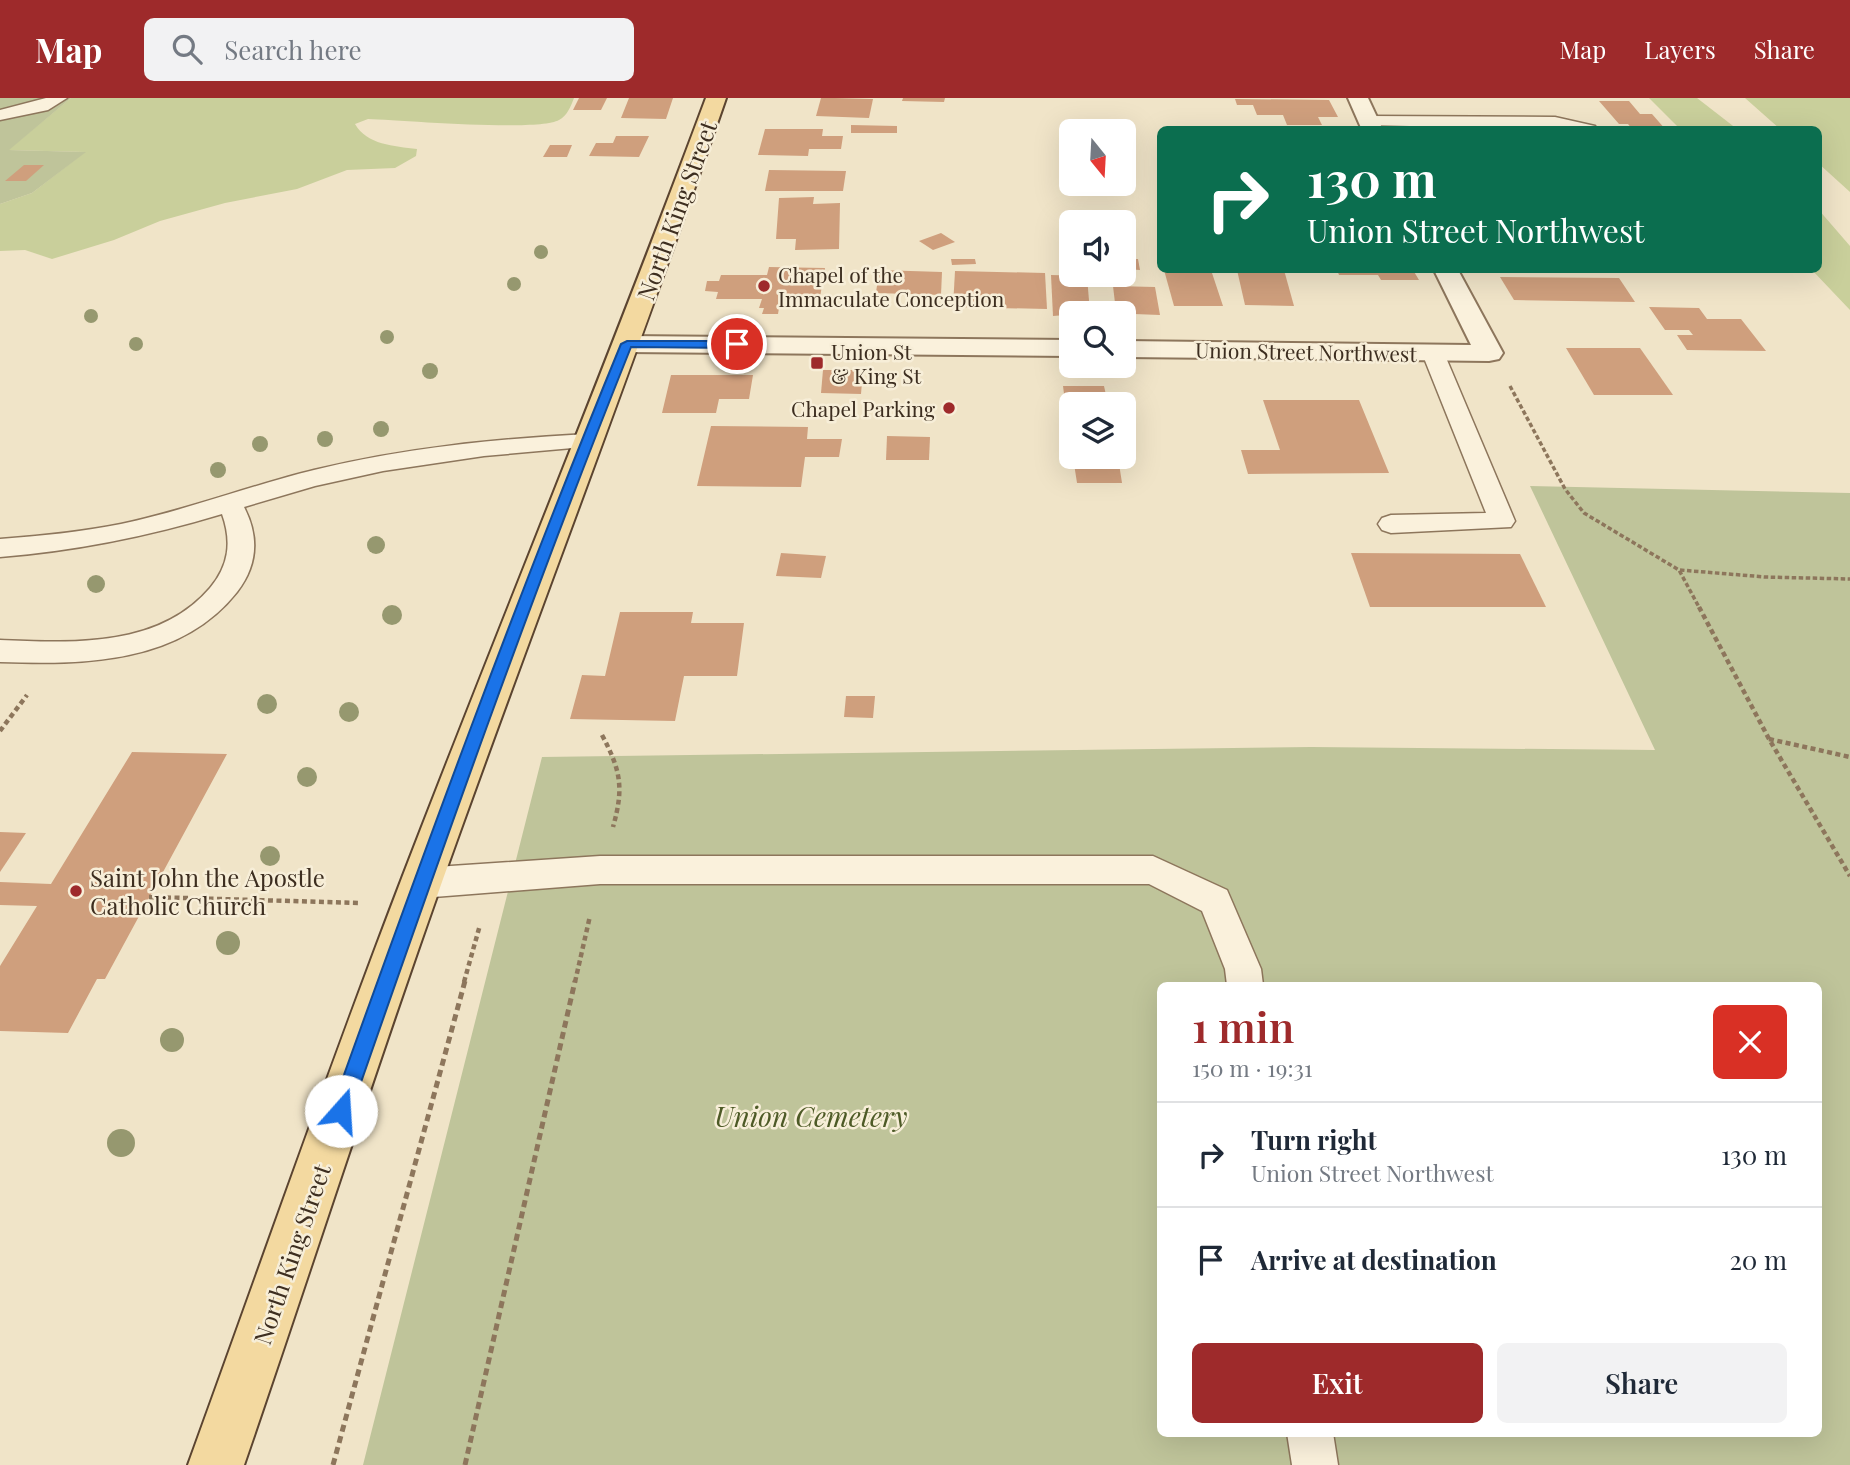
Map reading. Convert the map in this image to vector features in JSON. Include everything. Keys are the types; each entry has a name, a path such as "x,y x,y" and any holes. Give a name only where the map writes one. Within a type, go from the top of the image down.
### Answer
{"main road":[{"name":"North King Street","path":"216,1465 421,883 587,441 627,344 716,98"}],"street":[{"path":"1358,98 1371,125"},
{"path":"1448,273 1489,353"},
{"path":"627,344 1059,348"},
{"name":"Union Street Northwest","path":"1136,349 1489,353"}],"lane":[{"path":"0,116 42,106 59,98"},
{"path":"1371,125 1555,122 1572,126"},
{"path":"1391,524 1502,521 1433,353"},
{"path":"0,548 104,536 315,477 400,459 476,447 587,441"},
{"path":"0,651 83,651 125,646 160,637 191,622 225,589 241,559 244,541 240,524 229,502"},
{"path":"421,883 600,870 1153,870 1215,901 1243,969 1245,982"},
{"path":"1311,1437 1315,1465"}],"path":[{"path":"1489,353 1507,380 1565,489 1584,513 1679,570 1765,577 1850,579"},
{"path":"1679,570 1769,739 1850,876"},
{"path":"0,731 6,722"},
{"path":"466,1465 600,870 618,811 622,787 619,766 602,735"},
{"path":"1769,739 1850,757"},
{"path":"333,1465 493,877"},
{"path":"149,897 371,903"}],"green space":[{"path":"0,98 71,98 9,150 86,152 32,193 0,204"},
{"path":"71,98 574,98 564,116 546,123 498,125 368,119 355,124 360,131 382,143 417,149 416,156 395,168 347,170 297,189 225,203 160,221 114,240 52,259 25,250 0,251 0,204 32,193 85,152 8,150"},
{"path":"1649,98 1697,98 1733,126 1677,126"},
{"path":"1745,98 1850,98 1850,192 1822,167 1822,126 1777,126"},
{"path":"1822,214 1850,246 1850,310 1815,273 1822,273"},
{"name":"Union Cemetery","path":"1530,486 1850,493 1850,1465 363,1465 542,757 1311,747 1655,750"}],"building":[{"path":"579,98 607,98 601,110 573,110"},
{"path":"629,98 673,98 666,119 621,118"},
{"path":"821,98 873,99 869,118 816,116"},
{"path":"903,98 945,98 944,102 902,101"},
{"path":"1235,99 1329,100 1338,117 1318,117 1322,125 1287,125 1283,115 1257,115 1253,105 1237,105"},
{"path":"1599,101 1629,101 1640,114 1652,114 1662,126 1630,126 1619,124"},
{"path":"851,125 897,126 897,133 851,133"},
{"path":"765,129 823,129 822,136 843,136 841,149 809,149 808,156 758,155"},
{"path":"616,136 649,136 639,157 589,156 596,143 613,143"},
{"path":"550,145 572,145 567,157 543,157"},
{"path":"24,165 44,165 26,181 5,181"},
{"path":"769,170 846,171 843,191 765,191"},
{"path":"814,197 813,204 840,203 839,249 795,250 796,239 776,239 779,198"},
{"path":"941,233 955,242 933,250 919,241"},
{"path":"951,259 975,259 976,264 952,265"},
{"path":"1136,259 1138,259 1140,270 1136,270"},
{"name":"Chapel of the Immaculate Conception","path":"769,267 825,268 818,309 779,308 778,314 762,314 764,308 759,308 762,299 716,299 718,292 705,291 707,281 719,281 721,275 767,275"},
{"path":"879,270 942,272 941,295 876,293"},
{"path":"955,271 1045,273 1047,309 953,307"},
{"path":"1165,273 1212,273 1223,306 1174,306"},
{"path":"1238,273 1285,273 1294,306 1245,305"},
{"path":"1338,273 1415,273 1419,280 1381,280 1378,275"},
{"path":"1051,275 1059,275 1059,287 1088,287 1089,301 1059,301 1059,316 1053,316"},
{"path":"1500,277 1619,278 1635,302 1514,300"},
{"path":"1113,287 1155,287 1160,315 1136,314 1136,301 1115,301"},
{"path":"1649,307 1699,308 1707,319 1741,319 1766,351 1687,350 1677,335 1693,335 1689,330 1665,330"},
{"path":"1566,348 1640,348 1673,395 1594,395"},
{"path":"823,370 863,370 861,394 821,393"},
{"path":"671,375 753,375 749,399 719,399 716,413 662,413"},
{"path":"1063,386 1104,386 1105,392 1064,392"},
{"path":"1263,400 1359,400 1389,473 1248,474 1241,450 1280,450"},
{"path":"711,426 808,427 807,439 842,439 839,457 805,457 801,487 697,486"},
{"path":"887,436 930,437 929,460 886,460"},
{"path":"1075,469 1120,469 1122,483 1077,483"},
{"path":"781,553 826,556 821,578 776,576"},
{"path":"1351,553 1520,554 1546,607 1370,607"},
{"path":"620,612 693,612 691,623 744,623 737,676 684,676 675,721 570,719 582,675 605,676"},
{"path":"846,696 875,696 873,718 844,717"},
{"name":"Saint John the Apostle Catholic Church","path":"132,752 227,754 105,979 97,979 68,1033 0,1031 0,966 37,906 0,905 0,882 51,884"},
{"name":"Saint John the Apostle Catholic Church","path":"0,832 26,833 0,872"}],"place":[{"name":"Chapel of the Immaculate Conception","path":"764,286"},
{"name":"Union St & King St","path":"817,363"},
{"name":"Chapel Parking","path":"949,408"},
{"name":"Saint John the Apostle Catholic Church","path":"76,891"}],"route":[{"path":"341,1111 421,883 587,441 627,344 737,344"}]}
